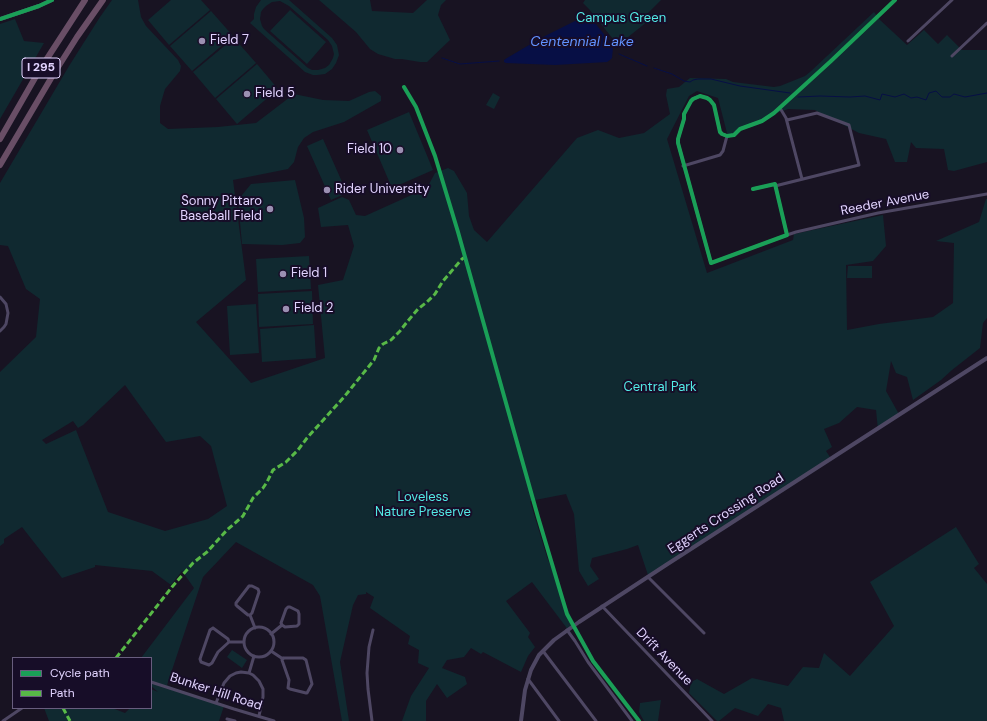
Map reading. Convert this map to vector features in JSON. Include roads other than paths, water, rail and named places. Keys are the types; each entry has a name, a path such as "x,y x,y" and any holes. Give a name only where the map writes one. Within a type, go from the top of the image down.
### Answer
{"highway":[{"name":"I 295","path":"0,139 39,71 85,0"},
{"name":"I 295","path":"0,165 53,74 103,0"}],"street":[{"path":"0,18 39,6 52,0"},
{"path":"727,136 723,151 720,155 683,166 678,140 684,114 689,104 694,99 703,96 712,102 720,132 727,136 734,135 740,129 762,121 780,108 895,0"},
{"path":"908,41 952,0"},
{"path":"952,56 987,23"},
{"path":"780,108 787,120 802,179"},
{"path":"753,189 775,184 775,186 859,165 849,125 817,113 787,120"},
{"name":"Reeder Avenue","path":"683,166 711,264 796,232 878,213 987,194"},
{"path":"775,186 787,235"},
{"path":"0,297 6,304 8,313 6,324 0,331"},
{"name":"Eggerts Crossing Road","path":"521,721 525,690 534,664 543,651 554,640 602,606 987,358"},
{"path":"648,577 704,633"},
{"path":"250,615 259,592 258,589 252,586 249,586 236,603 237,606 250,615 255,628"},
{"name":"Drift Avenue","path":"602,606 712,721"},
{"path":"271,634 282,625 287,608 290,607 299,612 298,626 285,627 282,625"},
{"path":"229,642 228,639 214,628 211,629 200,659 201,662 209,665 211,664 218,652 229,642 244,642"},
{"path":"255,628 265,628 271,634 274,644 268,654 262,657 254,656 248,652 244,642 248,633 255,628"},
{"path":"372,721 367,673 369,647 373,630"},
{"path":"567,630 576,641 588,662 632,721"},
{"path":"271,651 283,659 303,658 306,660 312,684 307,693 288,688 289,680 283,659"},
{"path":"543,651 596,721"},
{"path":"249,673 254,656"},
{"path":"216,703 224,683 230,676 240,672 249,673 259,680 263,689 259,716"},
{"path":"528,679 559,721"},
{"name":"Bunker Hill Road","path":"152,682 274,721"},
{"path":"3,721 21,709"},
{"path":"227,719 235,721"}],"water":[{"name":"Centennial Lake","path":"585,16 591,18 611,43 613,48 612,58 607,62 555,65 504,62 507,58 541,38"}],"waterway":[{"path":"619,54 647,66"},
{"path":"442,58 460,64 499,61"},
{"path":"654,68 672,74 684,81 690,82 698,79 711,79 740,86 790,93"},
{"path":"798,97 865,96 880,100 882,94 895,97 904,94 911,98 917,97 926,100 929,93 936,91 942,97 950,97 954,94 965,97 987,93"}],"place":[{"name":"Field 7","path":"202,41"},
{"name":"Field 5","path":"247,94"},
{"name":"Field 10","path":"400,150"},
{"name":"Rider University","path":"327,190"},
{"name":"Sonny Pittaro Baseball Field","path":"270,209"},
{"name":"Field 1","path":"283,274"},
{"name":"Field 2","path":"286,309"}],"park label":[{"name":"Campus Green","path":"621,19"},
{"name":"Central Park","path":"660,388"},
{"name":"Loveless Nature Preserve","path":"423,506"}]}
